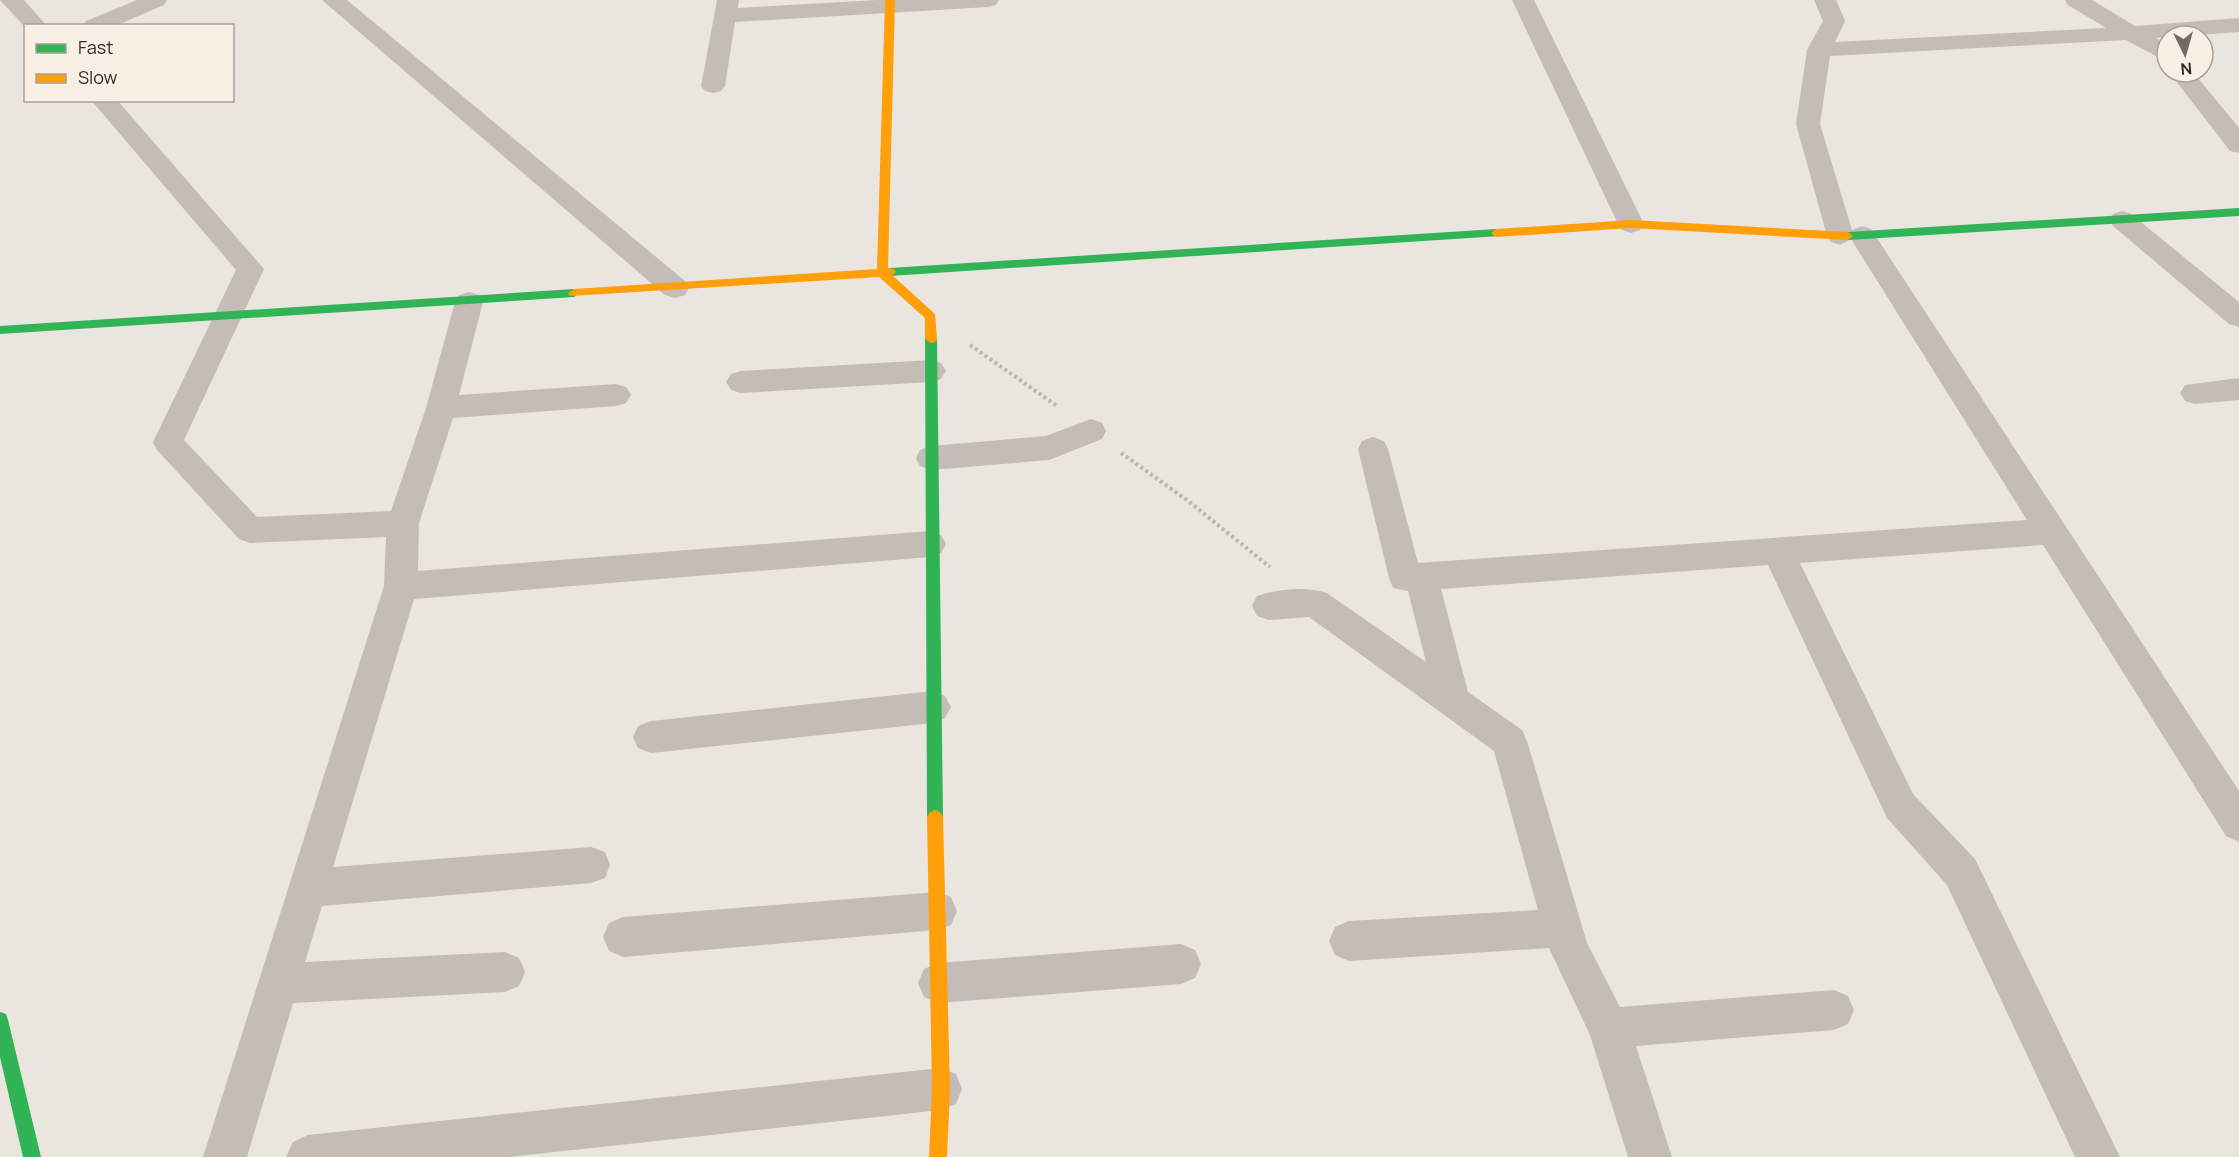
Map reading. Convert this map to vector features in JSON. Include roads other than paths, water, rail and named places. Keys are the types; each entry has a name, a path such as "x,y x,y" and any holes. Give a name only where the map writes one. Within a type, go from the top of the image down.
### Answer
{"street":[{"path":"11,0 34,24"},
{"path":"99,24 156,0"},
{"path":"333,0 675,288"},
{"path":"713,86 727,8 988,0"},
{"path":"1523,0 1631,224"},
{"path":"1825,0 1834,21 1819,50 1808,124 1851,236 2053,531 2224,774 2239,824"},
{"path":"2076,0 2155,48"},
{"path":"890,3 882,273 931,317 930,544 941,1089 938,1157"},
{"path":"1819,50 2239,25"},
{"path":"2191,84 2239,145"},
{"path":"105,102 250,269 168,442 250,530 403,523"},
{"path":"0,330 469,302 1631,224 1851,236 2239,212"},
{"path":"2122,220 2234,307"},
{"path":"225,1157 401,586 403,523 441,408 469,302"},
{"path":"741,382 931,371"},
{"path":"2195,393 2239,389"},
{"path":"441,408 616,395"},
{"path":"931,458 1049,448 1091,431"},
{"path":"1373,449 1405,578 1779,553 2053,531"},
{"path":"401,586 930,544"},
{"path":"1779,553 1900,806 1960,872 2098,1157"},
{"path":"1421,577 1453,701"},
{"path":"1269,606 1315,603 1509,741 1569,950 1609,1028 1650,1157"},
{"path":"651,737 933,707"},
{"path":"308,888 591,865"},
{"path":"623,937 937,911"},
{"path":"1349,941 1562,928"},
{"path":"938,983 1182,964"},
{"path":"278,984 505,972"},
{"path":"1609,1028 1834,1010"},
{"path":"0,1020 32,1157"},
{"path":"308,1157 941,1089"}]}
